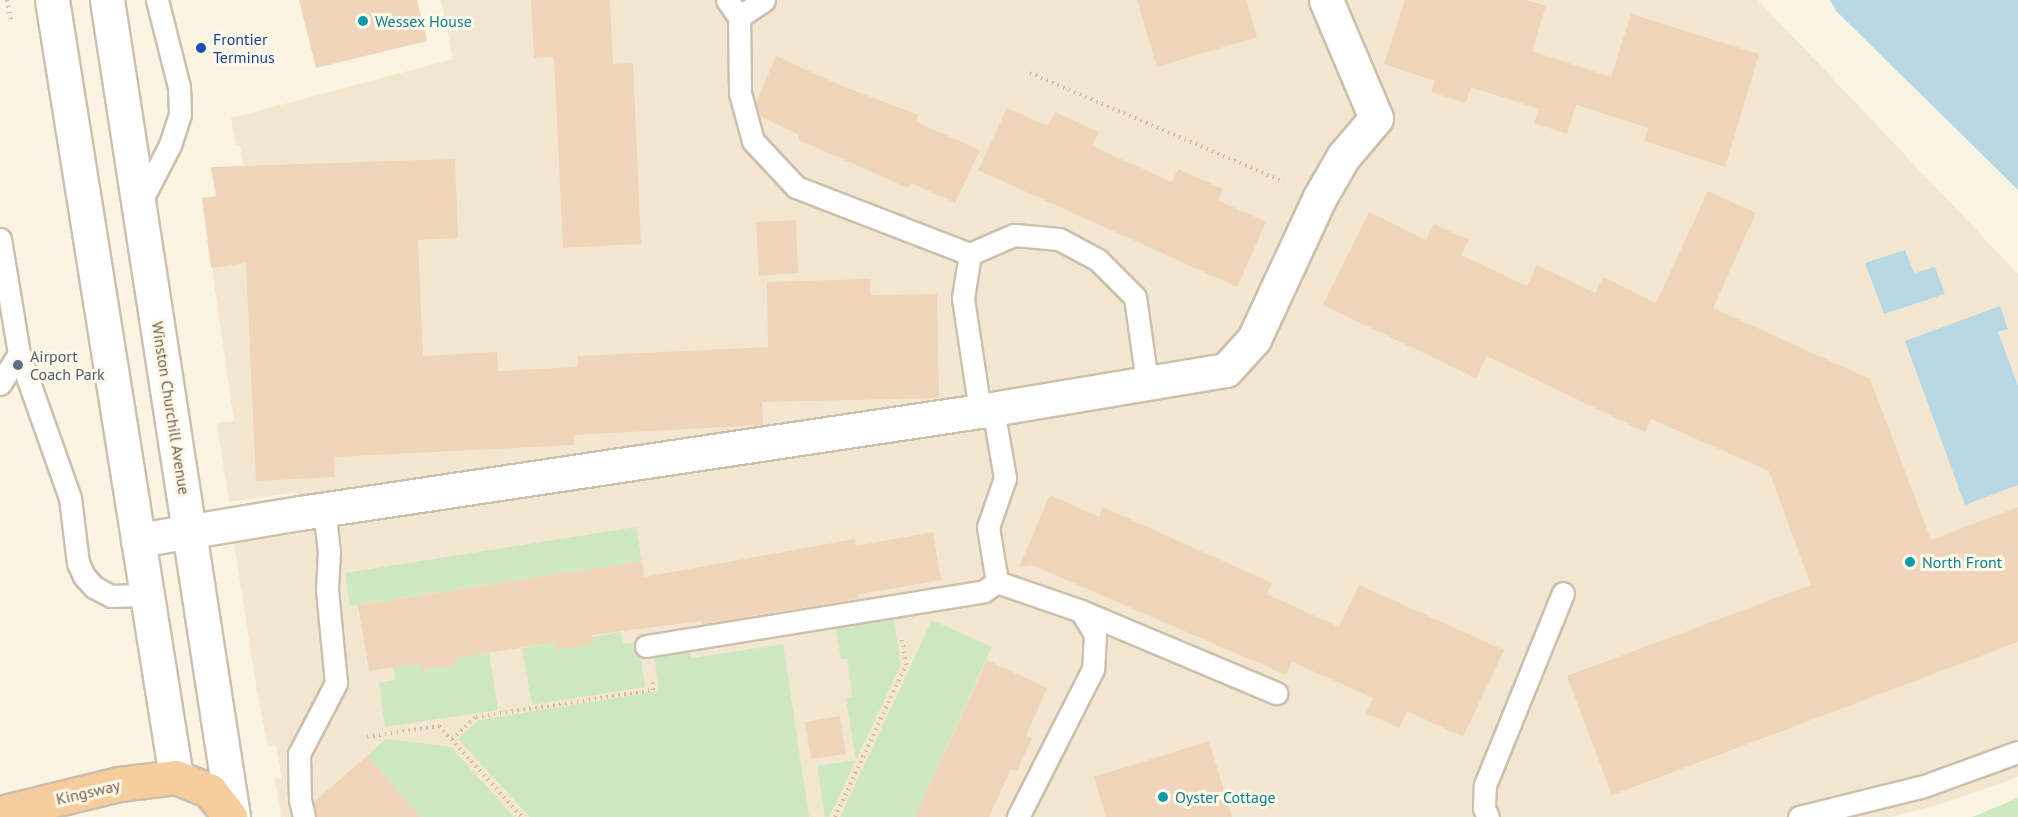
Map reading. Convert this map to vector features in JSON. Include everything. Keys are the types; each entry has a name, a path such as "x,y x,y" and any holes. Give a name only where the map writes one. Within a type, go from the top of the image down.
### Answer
{"highway":[{"path":"176,777 210,791 232,817"},
{"name":"Kingsway","path":"0,813 119,783 176,777"}],"street":[{"path":"52,0 176,777"},
{"name":"Winston Churchill Avenue","path":"107,0 232,817"},
{"path":"138,540 324,509 986,410 1226,370 1254,339 1320,197 1343,157 1376,118 1326,0"}],"lane":[{"path":"139,205 170,145 180,114 179,87 157,0"},
{"path":"727,0 739,17 740,93 753,141 795,187 970,254 1014,236 1059,239 1098,261 1135,297 1147,382"},
{"path":"739,17 764,0"},
{"path":"0,239 19,354 70,498 78,563 84,576 94,587 111,596 147,595"},
{"path":"970,254 963,298 986,410 1005,478 988,527 997,582"},
{"path":"0,384 19,354"},
{"path":"304,817 300,800 298,754 336,683 327,589 329,552 324,509"},
{"path":"646,646 984,591 997,582"},
{"path":"997,582 1081,611 1276,693"},
{"path":"1488,817 1484,808 1485,785 1563,593"},
{"path":"1018,817 1093,669 1095,634 1081,611"},
{"path":"1799,817 1924,786 2018,752"}],"path":[{"path":"1030,73 1320,197"},
{"path":"835,817 906,665 896,606"},
{"path":"452,739 476,717 653,690 646,646"},
{"path":"367,737 440,726 522,817"}],"shaded area":[{"path":"441,0 1758,0 2018,274 2018,777 1941,804 1890,817 281,817 275,779 282,778 276,746 268,747 234,543 303,533 297,492 229,502 217,423 234,421 202,198 247,192 240,145 236,146 231,118 453,59"}],"green space":[{"path":"636,527 642,561 350,606 345,573"},
{"path":"893,616 901,665 856,760 846,698 852,697 847,659 841,659 835,625"},
{"path":"932,620 992,647 915,817 840,817"},
{"path":"621,632 623,644 638,642 645,687 532,705 522,648 556,642 557,649 592,637"},
{"path":"783,644 809,817 530,817 458,739 479,720 659,691 654,655 689,649 691,658"},
{"path":"489,653 498,710 385,727 379,683 395,680 393,667 420,663 421,670 457,665 456,657"},
{"path":"386,739 451,747 514,817 421,817 367,756"},
{"path":"856,760 829,817 825,817 817,766"},
{"path":"2018,798 2018,817 1972,817"}],"water":[{"path":"1830,0 2018,0 2018,190 1836,11"},
{"path":"1905,250 1914,273 1935,267 1945,294 1884,314 1865,263"},
{"path":"2000,306 2008,329 1998,332 2018,386 2018,485 1965,505 1905,341"}],"pier":[{"path":"1830,6 2018,190 2018,193 1834,13"}],"building":[{"name":"Wessex House","path":"299,0 417,0 427,41 316,68"},
{"path":"531,0 610,0 613,64 633,63 641,244 563,248 554,57 534,58"},
{"path":"1137,0 1246,0 1257,37 1157,67"},
{"path":"1405,0 1526,0 1546,6 1532,51 1611,77 1631,14 1759,54 1725,167 1644,141 1649,128 1576,105 1567,134 1534,123 1539,109 1471,87 1466,103 1431,92 1435,81 1384,64"},
{"path":"776,56 842,86 919,115 916,122 980,150 955,203 912,183 908,188 799,140 799,135 760,116 756,103"},
{"path":"1007,108 1048,126 1055,112 1098,132 1092,146 1172,182 1178,169 1223,189 1218,200 1266,222 1237,287 978,170"},
{"path":"455,159 458,238 418,240 423,356 497,352 498,371 578,367 578,356 768,347 767,282 870,279 870,295 937,294 939,398 762,402 763,425 574,435 574,445 334,457 335,477 256,481 246,263 211,268 202,198 216,196 211,167"},
{"name":"North Front","path":"1708,191 1756,213 1713,308 1870,379 1931,540 2018,507 2018,642 1612,795 1567,676 1811,585 1769,471 1651,419 1645,432 1487,356 1476,378 1323,305 1369,212 1426,240 1434,224 1469,240 1461,255 1527,286 1537,265 1595,293 1603,277 1656,303"},
{"path":"796,220 798,273 759,276 756,222"},
{"path":"1050,495 1099,517 1103,507 1272,583 1267,594 1339,627 1359,585 1504,650 1463,737 1407,711 1399,728 1366,713 1373,698 1292,662 1286,675 1032,565 1019,567"},
{"path":"933,532 941,580 856,595 862,598 702,624 702,621 592,635 594,644 557,649 556,642 456,658 458,665 421,670 420,663 369,671 358,605 642,561 644,577 855,539 856,546"},
{"path":"987,660 1047,688 1026,736 1032,738 1017,771 1011,769 989,817 915,817"},
{"path":"840,716 846,754 811,759 805,722"},
{"name":"Oyster Cottage","path":"1209,741 1232,817 1106,817 1094,777"},
{"path":"367,756 421,817 316,817 314,802"}],"place":[{"name":"Wessex House","path":"363,21"},
{"name":"Frontier Terminus","path":"201,48"},
{"name":"Airport Coach Park","path":"18,365"},
{"name":"North Front","path":"1910,562"},
{"name":"Oyster Cottage","path":"1163,797"}]}
